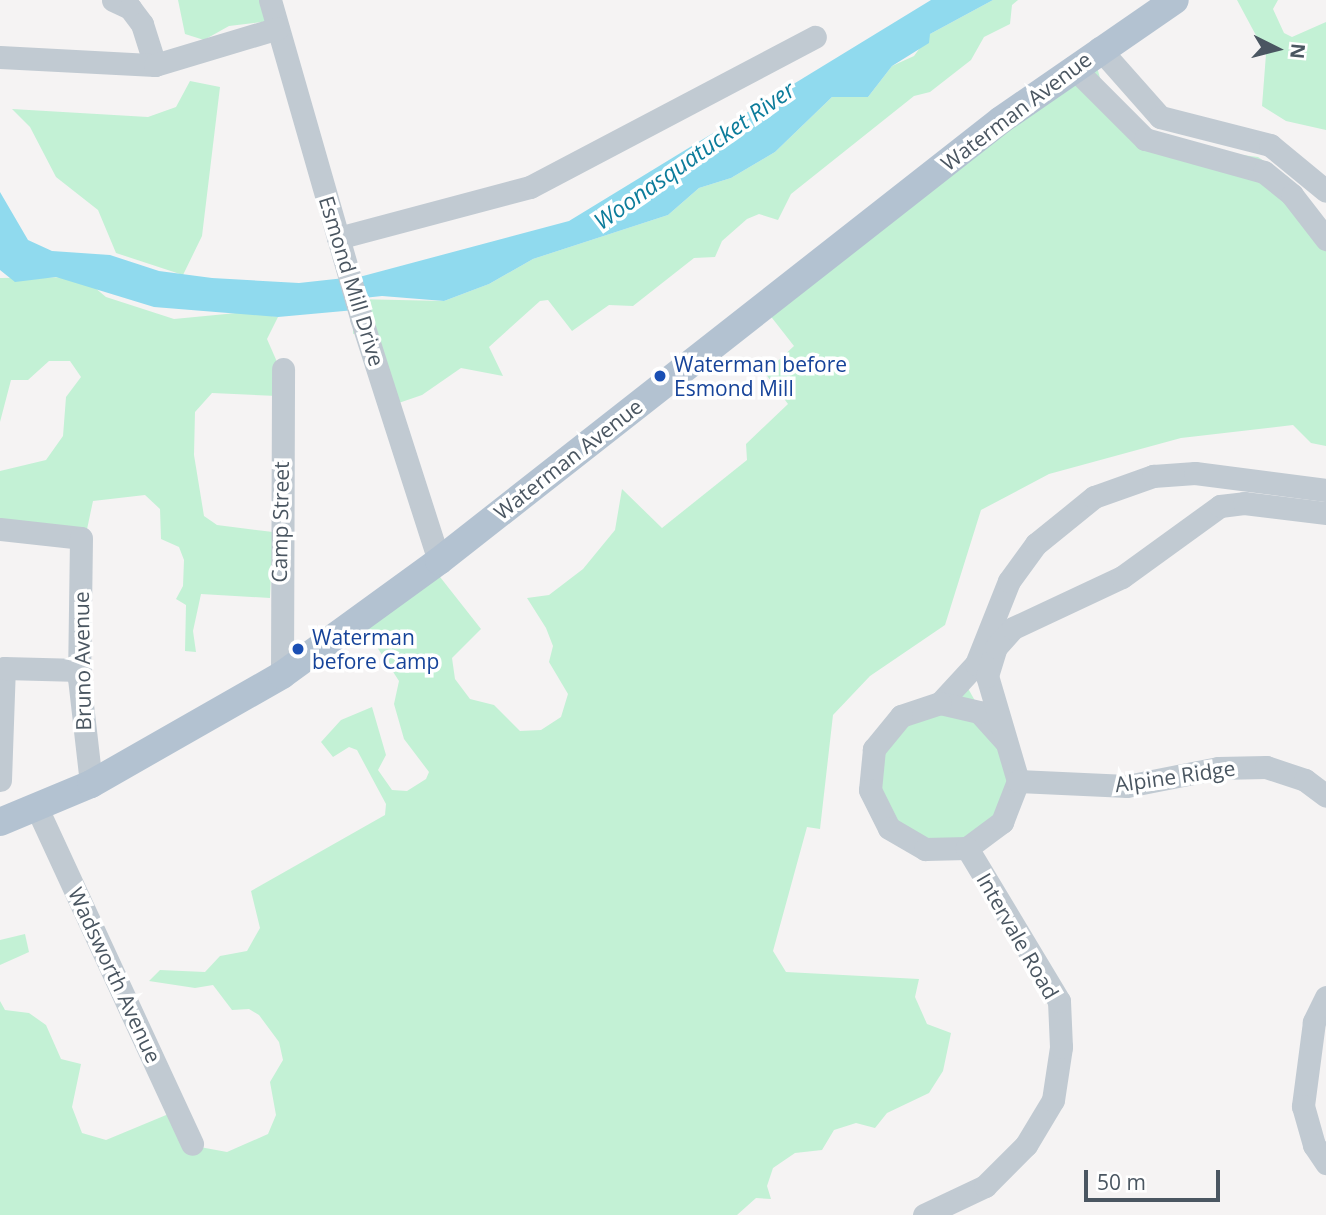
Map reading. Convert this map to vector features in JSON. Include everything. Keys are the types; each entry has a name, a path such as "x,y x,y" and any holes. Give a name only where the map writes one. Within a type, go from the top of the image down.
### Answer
{"main road":[{"name":"Waterman Avenue","path":"0,822 91,783 282,675 439,561 1073,67 1175,0"}],"street":[{"path":"113,0 130,8 142,24 155,65"},
{"name":"Esmond Mill Drive","path":"270,0 338,238 439,561"},
{"path":"0,57 155,65 278,28"},
{"path":"338,238 530,187 815,37"},
{"path":"1099,48 1160,117 1270,145 1326,191"},
{"path":"1073,67 1146,139 1264,172 1323,229"},
{"name":"Camp Street","path":"282,675 284,369"},
{"path":"1326,490 1210,474 1153,476 1104,493 1064,517 1009,581 976,664 940,702 901,716 874,749 870,790 889,828 925,849 967,848 1002,822 1018,781 986,676 996,647 1013,628 1122,577 1220,506 1264,505 1326,513"},
{"path":"1264,481 1264,505"},
{"name":"Bruno Avenue","path":"0,529 81,538 80,670 91,783"},
{"path":"0,780 4,668 80,670"},
{"path":"940,702 979,712 1006,742"},
{"name":"Alpine Ridge","path":"1018,781 1127,786 1217,768 1266,767 1304,780 1326,796"},
{"name":"Wadsworth Avenue","path":"36,806 192,1144"},
{"name":"Intervale Road","path":"924,1215 985,1186 1026,1145 1053,1100 1061,1047 1059,1001 967,848"},
{"path":"1326,997 1307,1057 1303,1106 1314,1145 1326,1163"}],"green space":[{"path":"178,0 272,0 269,21 229,26 204,40 185,34"},
{"path":"993,0 1018,0 1012,5 1010,24 984,37 971,60 930,92 914,96 791,194 778,220 759,214 747,219 722,241 715,257 694,258 633,306 609,305 572,331 548,300 540,301 489,347 503,376 461,368 422,395 387,407 360,332 353,334 354,299 444,301 489,284 533,259 668,215 699,188 731,178 775,152 832,97 868,97 892,66 914,56 930,34"},
{"path":"1237,0 1278,0 1273,9 1284,33 1292,37 1326,22 1326,130 1286,121 1262,106 1266,54"},
{"path":"1095,59 1107,105 1179,147 1258,157 1288,177 1326,222 1326,446 1311,443 1293,425 1181,438 1049,474 981,510 945,625 870,676 833,715 820,829 807,827 773,951 786,972 919,979 915,997 927,1024 951,1033 943,1071 929,1093 887,1113 875,1128 856,1123 834,1130 822,1150 795,1153 773,1168 767,1186 771,1199 756,1198 737,1215 0,1215 0,1001 5,1010 29,1013 46,1025 61,1059 81,1064 72,1107 82,1133 106,1140 171,1113 189,1145 227,1152 268,1134 276,1115 270,1082 283,1060 279,1042 259,1015 249,1009 232,1010 213,985 195,988 149,981 160,970 205,972 220,956 247,951 260,928 251,891 385,815 386,804 357,750 349,747 333,757 321,742 341,720 372,707 386,755 378,770 392,790 407,791 426,779 429,772 404,739 394,704 399,681 364,627 433,568 481,629 452,658 455,679 470,699 494,705 520,731 541,730 561,717 568,694 549,662 553,646 546,628 527,598 549,595 583,569 615,530 622,489 662,528 747,460 746,444 788,404 765,373 794,346 765,309"},
{"path":"190,81 220,87 202,236 183,275 116,253 98,210 56,177 30,127 12,109 148,117 176,107"},
{"path":"82,277 106,297 174,319 247,312 278,317 267,339 281,371 277,396 212,393 195,412 194,455 204,516 217,525 273,532 270,598 201,594 193,631 196,652 185,651 186,605 176,599 183,586 184,560 179,547 161,539 160,509 145,495 93,501 86,534 0,532 0,471 46,460 63,436 66,397 81,377 70,361 49,361 28,380 11,380 0,422 0,278"},
{"path":"965,683 1022,784 984,844 899,838 868,769 871,753"},
{"path":"25,934 29,952 0,965 0,940"}],"water":[{"name":"Woonasquatucket River","path":"931,0 993,0 930,34 929,43 892,66 868,97 832,97 775,152 731,178 699,188 668,215 533,259 489,284 444,301 382,296 354,299 355,310 278,317 154,307 56,277 15,282 0,270 0,192 28,240 52,251 110,255 159,271 212,278 299,283 363,276 569,221"}],"place":[{"name":"Waterman before Esmond Mill","path":"660,376"},
{"name":"Waterman before Camp","path":"298,649"}]}
